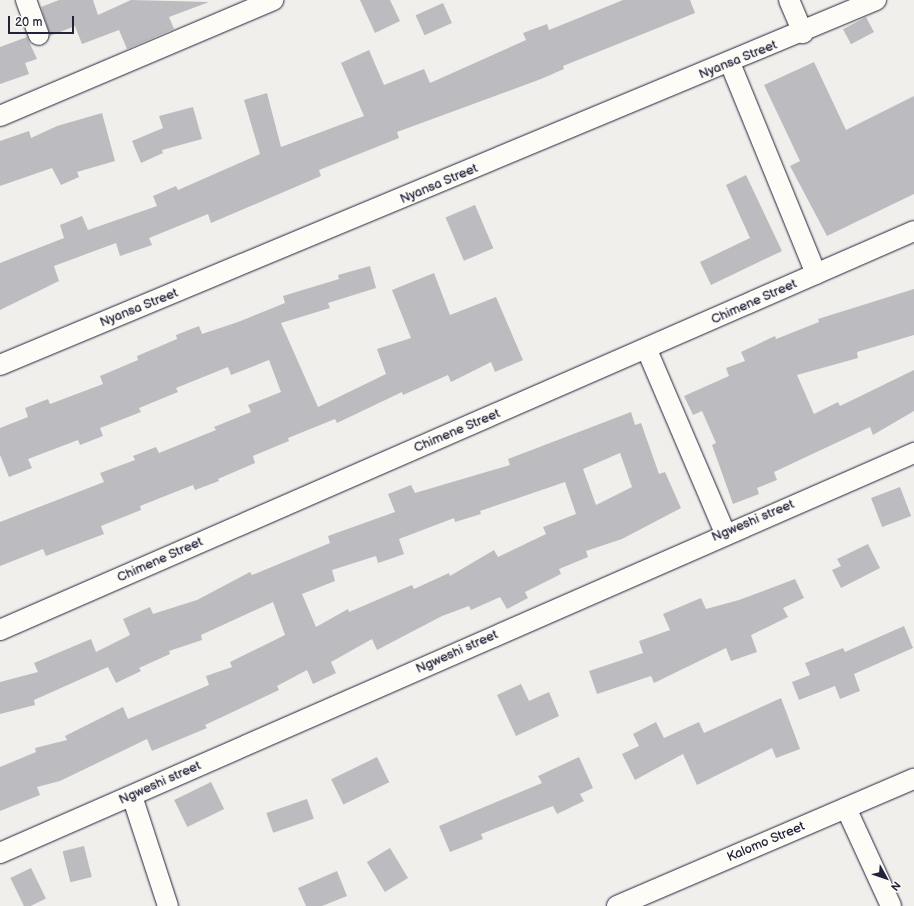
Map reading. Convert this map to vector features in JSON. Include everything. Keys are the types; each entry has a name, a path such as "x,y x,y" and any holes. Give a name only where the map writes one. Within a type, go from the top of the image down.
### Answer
{"street":[{"path":"26,0 39,35"},
{"path":"0,116 274,0"},
{"path":"789,0 802,33"},
{"name":"Nyansa Street","path":"0,364 730,63 876,0"},
{"path":"730,63 816,274"},
{"name":"Chimene Street","path":"0,630 647,350 914,231"},
{"path":"647,350 725,533"},
{"name":"Ngweshi street","path":"0,853 725,533 914,453"},
{"name":"Kalomo Street","path":"617,906 914,779"},
{"path":"132,796 168,906"},
{"path":"846,808 891,906"}],"building":[{"path":"59,0 93,0 98,15 131,0 209,2 169,17 174,29 127,49 119,30 82,44 75,26 50,36 41,7"},
{"path":"360,0 390,0 400,21 375,33"},
{"path":"623,0 690,0 695,13 563,66 564,69 541,79 397,132 399,138 319,170 321,176 211,223 208,214 149,238 152,245 120,256 116,243 54,266 59,281 0,310 0,263 64,238 60,225 82,216 88,230 157,206 153,196 176,186 178,190 260,154 244,100 267,93 281,147 364,116 341,63 369,50 384,85 424,69 430,83 526,40 523,33 547,24 549,30"},
{"path":"443,3 452,23 425,35 416,15"},
{"path":"866,17 874,32 851,44 843,29"},
{"path":"27,37 37,59 25,63 29,74 0,84 0,47"},
{"path":"814,62 846,130 914,96 914,194 827,236 790,166 800,161 764,85"},
{"path":"193,107 202,139 162,150 163,153 141,163 132,141 163,128 159,116"},
{"path":"102,113 115,161 77,172 79,177 61,185 52,168 0,186 0,141 29,131 31,138 57,126"},
{"path":"746,175 782,251 711,285 700,262 750,238 726,185"},
{"path":"475,205 493,248 464,261 446,218"},
{"path":"370,266 376,288 328,303 330,308 281,323 318,407 386,374 377,349 411,338 392,290 434,273 450,315 496,297 523,360 495,372 491,362 451,382 448,375 403,395 402,392 337,423 335,419 288,438 289,441 253,456 255,463 218,479 219,481 195,490 193,485 140,506 141,510 101,526 104,534 46,556 43,549 0,566 0,522 104,482 100,473 135,460 133,456 156,447 159,453 216,430 214,427 251,412 248,405 281,392 269,360 231,375 228,367 176,388 178,392 139,408 141,412 100,428 103,436 80,445 78,440 28,459 32,468 9,477 0,455 0,428 28,417 25,408 48,399 50,404 103,384 100,376 138,360 137,356 177,339 176,335 199,326 202,334 238,322 285,303 283,296 339,279 338,275"},
{"path":"914,289 914,335 857,352 858,358 797,375 814,414 838,402 840,406 914,370 914,411 873,435 870,427 774,472 777,480 757,488 759,494 733,504 712,445 716,443 702,411 693,415 684,396 729,376 726,368 745,361 741,352 775,336 776,339 819,322 818,319"},
{"path":"631,412 635,425 641,423 659,474 665,472 681,508 622,539 586,551 588,557 559,569 561,574 525,592 528,598 507,609 500,597 471,610 469,606 442,616 377,650 372,639 331,662 336,673 313,684 307,670 277,686 279,690 205,725 207,728 152,751 147,739 60,781 37,787 40,795 0,811 0,767 36,752 35,748 67,740 65,736 123,707 128,719 209,685 206,676 232,667 230,662 285,635 273,602 201,635 202,640 169,651 170,654 139,668 141,671 116,683 108,667 34,700 35,705 0,714 0,682 38,672 34,663 91,639 96,652 130,635 123,619 150,607 153,614 197,600 250,572 252,575 330,543 328,536 395,512 388,494 411,485 415,493 510,465 508,459","holes":["620,453 632,487 596,505 583,469","565,482 576,514 543,527 546,534 498,557 494,550 450,576 449,573 414,589 412,585 349,612 348,609 316,627 302,594 335,581 332,570 376,556 378,563 404,554 399,539 454,518 455,522 481,514 480,511"]},
{"path":"900,487 911,516 882,527 871,498"},
{"path":"868,544 880,568 841,588 832,570 841,566 837,559"},
{"path":"795,579 804,598 783,608 788,617 751,635 757,652 731,661 726,648 654,683 651,676 597,694 589,671 643,653 639,641 670,630 663,614 701,598 706,609 739,600"},
{"path":"904,626 913,648 854,674 860,691 840,699 835,686 799,700 792,682 810,675 805,663 843,648 845,652"},
{"path":"521,684 529,701 549,692 559,716 516,736 497,695"},
{"path":"781,698 800,749 776,758 772,748 697,785 683,754 635,780 622,754 639,746 633,734 656,722 664,738 699,722 704,733"},
{"path":"377,757 389,782 343,805 331,779"},
{"path":"579,757 593,788 580,794 584,801 557,814 553,806 481,834 483,839 450,852 439,826 542,783 538,776"},
{"path":"211,782 224,809 187,827 174,800"},
{"path":"307,799 314,819 273,833 266,813"},
{"path":"84,846 92,877 70,882 63,851"},
{"path":"390,848 408,878 385,892 367,862"},
{"path":"31,868 46,899 31,906 24,906 10,878"},
{"path":"337,871 347,896 322,906 306,906 298,888"}]}
